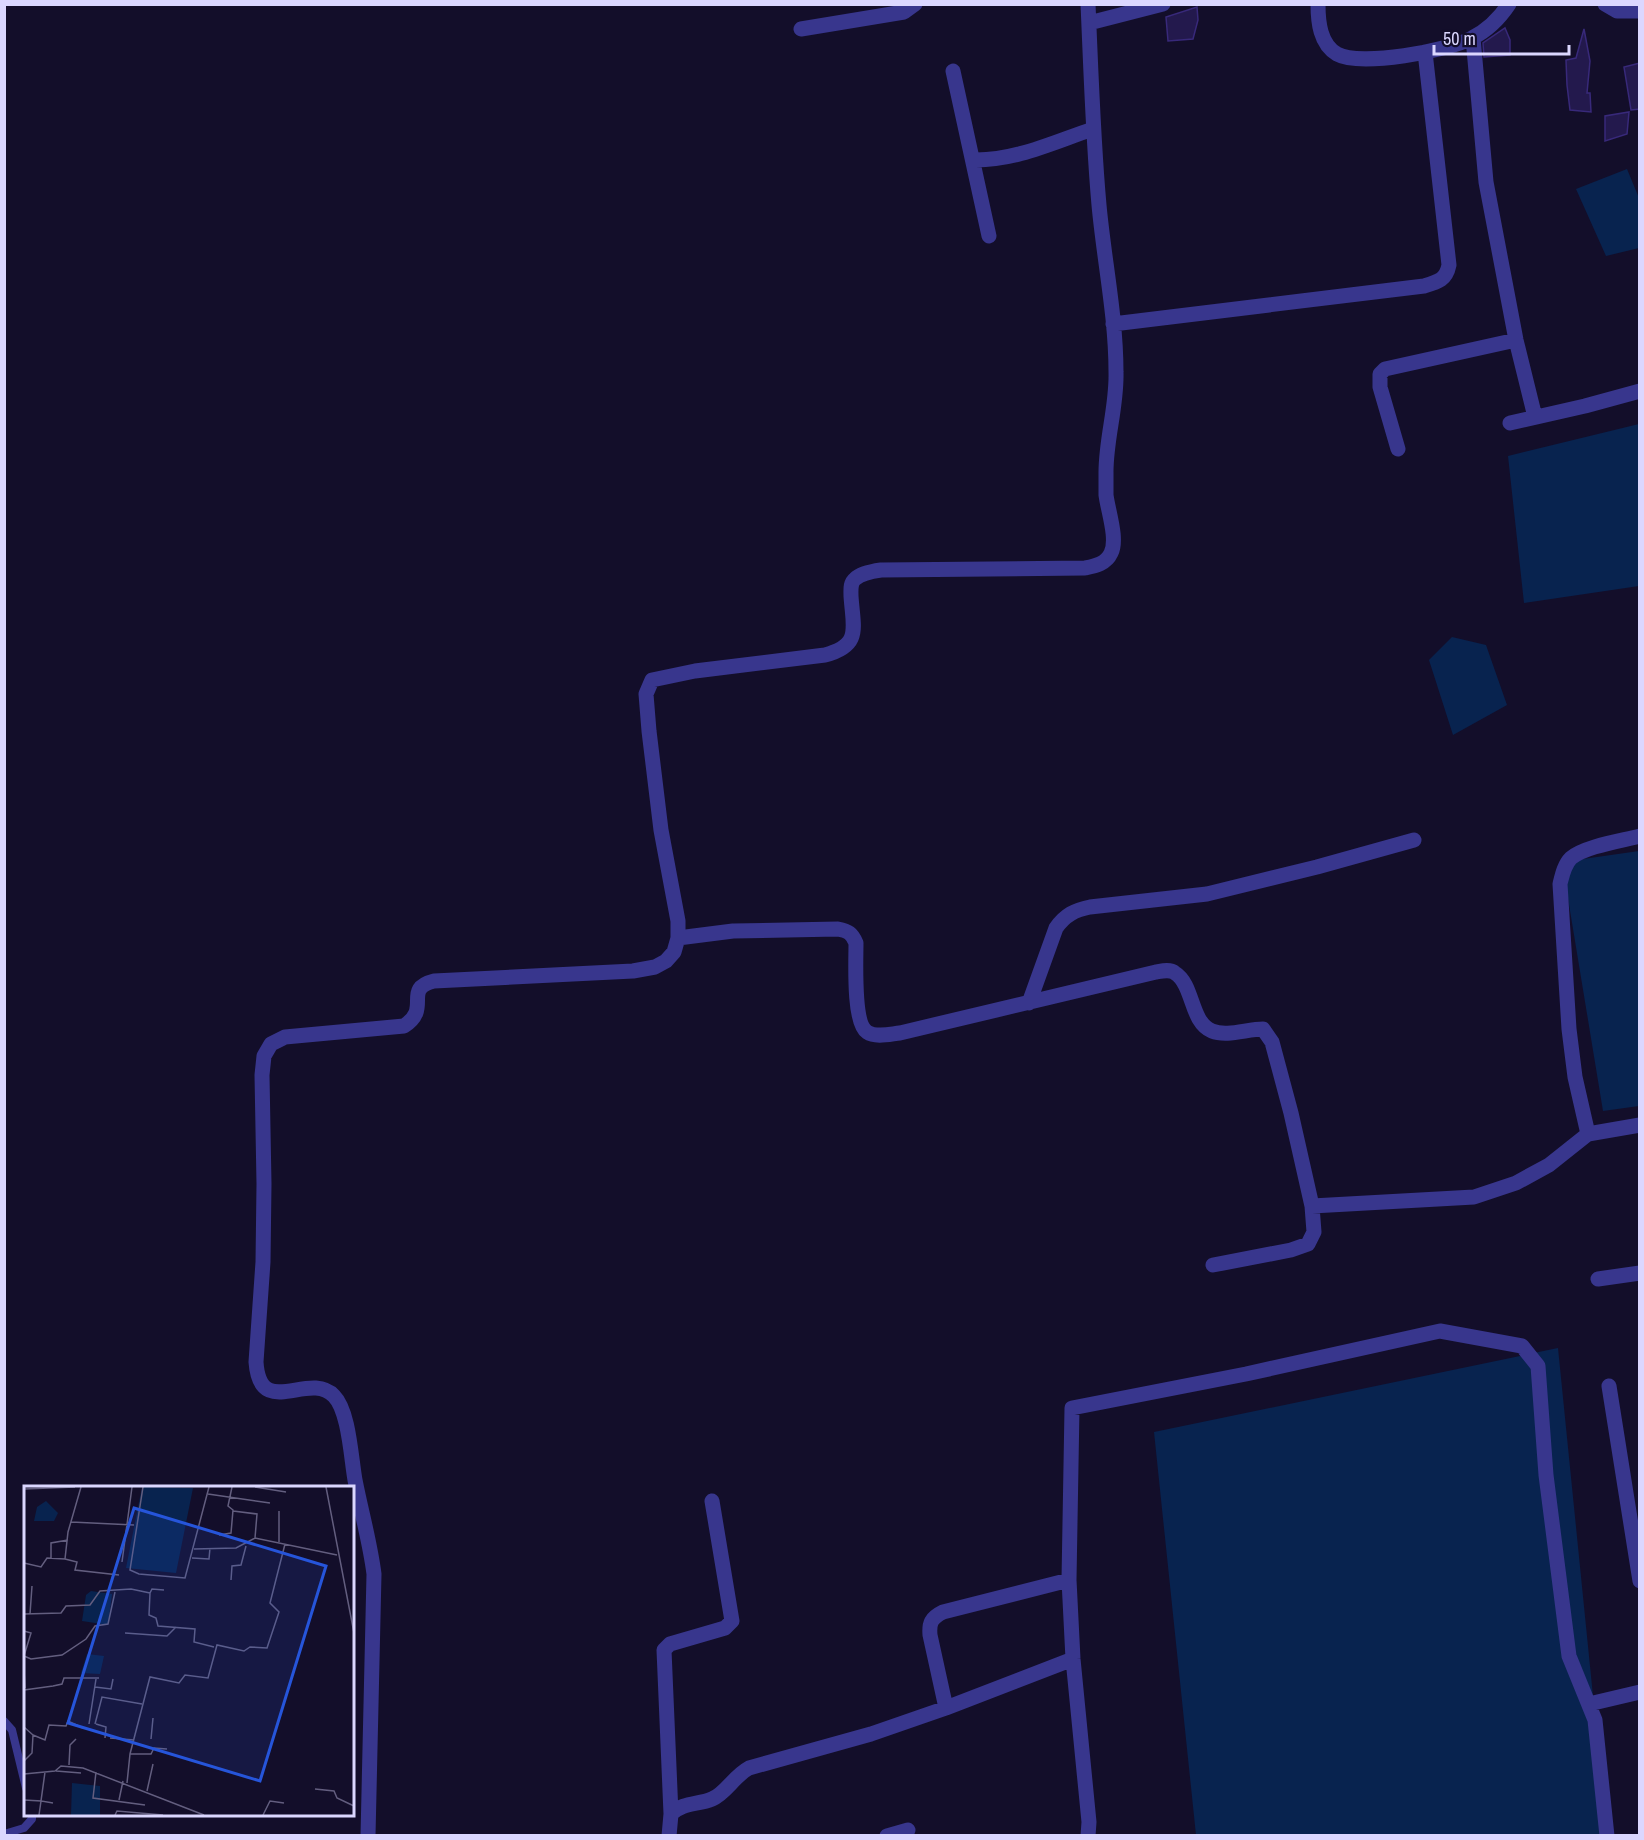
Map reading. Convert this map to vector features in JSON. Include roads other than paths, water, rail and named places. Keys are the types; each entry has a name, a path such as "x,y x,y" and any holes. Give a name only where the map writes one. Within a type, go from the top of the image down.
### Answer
{"street":[{"path":"801,29 904,12 915,4"},
{"path":"368,1836 374,1574 371,1546 355,1480 344,1417 339,1402 325,1390 272,1392 259,1382 257,1374 263,1262 262,1075 264,1056 271,1044 285,1037 404,1026 415,1017 418,992 421,986 434,981 633,971 655,967 666,961 674,952 678,938 678,921 661,830 649,731 646,694 652,680 695,671 825,655 839,651 846,646 853,635 850,588 855,579 867,573 881,570 1085,568 1105,561 1114,543 1106,495 1106,458 1115,398 1116,372 1093,129 1088,4"},
{"path":"1089,23 1162,4"},
{"path":"1318,4 1318,20 1325,41 1337,54 1354,59 1382,58 1452,47 1473,38 1498,21 1509,4"},
{"path":"1605,4 1617,11 1640,11"},
{"path":"1473,38 1485,182 1516,340 1535,417"},
{"path":"1113,324 1424,286 1442,280 1447,274 1449,265 1425,52"},
{"path":"953,70 989,236"},
{"path":"973,160 997,159 1021,154 1093,129"},
{"path":"1398,449 1380,387 1380,374 1385,369 1516,340"},
{"path":"1510,423 1640,391"},
{"path":"1588,1134 1575,1077 1569,1029 1560,885 1566,866 1572,858 1606,844 1640,836"},
{"path":"1029,1003 1056,928 1062,919 1073,911 1090,907 1207,894 1414,840"},
{"path":"678,938 733,931 838,929 847,931 856,943 860,1022 868,1032 877,1035 900,1034 1168,970 1175,973 1182,981 1203,1024 1210,1030 1219,1033 1263,1029 1272,1042 1312,1206 1314,1232 1308,1244 1291,1250 1213,1265"},
{"path":"1312,1206 1474,1197 1516,1184 1549,1165 1588,1134 1640,1125"},
{"path":"1598,1279 1640,1273"},
{"path":"1088,1836 1089,1821 1073,1659 1069,1580 1072,1408 1246,1374 1440,1331 1522,1346 1538,1366 1546,1475 1569,1656 1595,1720 1607,1836"},
{"path":"1609,1386 1640,1581"},
{"path":"669,1836 671,1814 664,1650 670,1644 725,1628 732,1621 712,1501"},
{"path":"946,1708 930,1635 931,1620 943,1612 1069,1580"},
{"path":"671,1814 684,1805 708,1801 717,1796 738,1774 749,1768 872,1734 1073,1659"},
{"path":"1589,1704 1640,1692"},
{"path":"887,1836 908,1830"}],"lane":[{"path":"4,1721 12,1730 24,1780"},
{"path":"4,1834 24,1828 32,1816"}],"water":[{"path":"1627,169 1639,198 1639,248 1606,256 1576,189"},
{"path":"1639,424 1639,586 1524,603 1508,456"},
{"path":"1452,637 1486,645 1507,705 1453,735 1429,660"},
{"path":"1639,851 1639,1106 1603,1111 1562,862"},
{"path":"1558,1348 1607,1835 1196,1835 1154,1432"}]}
